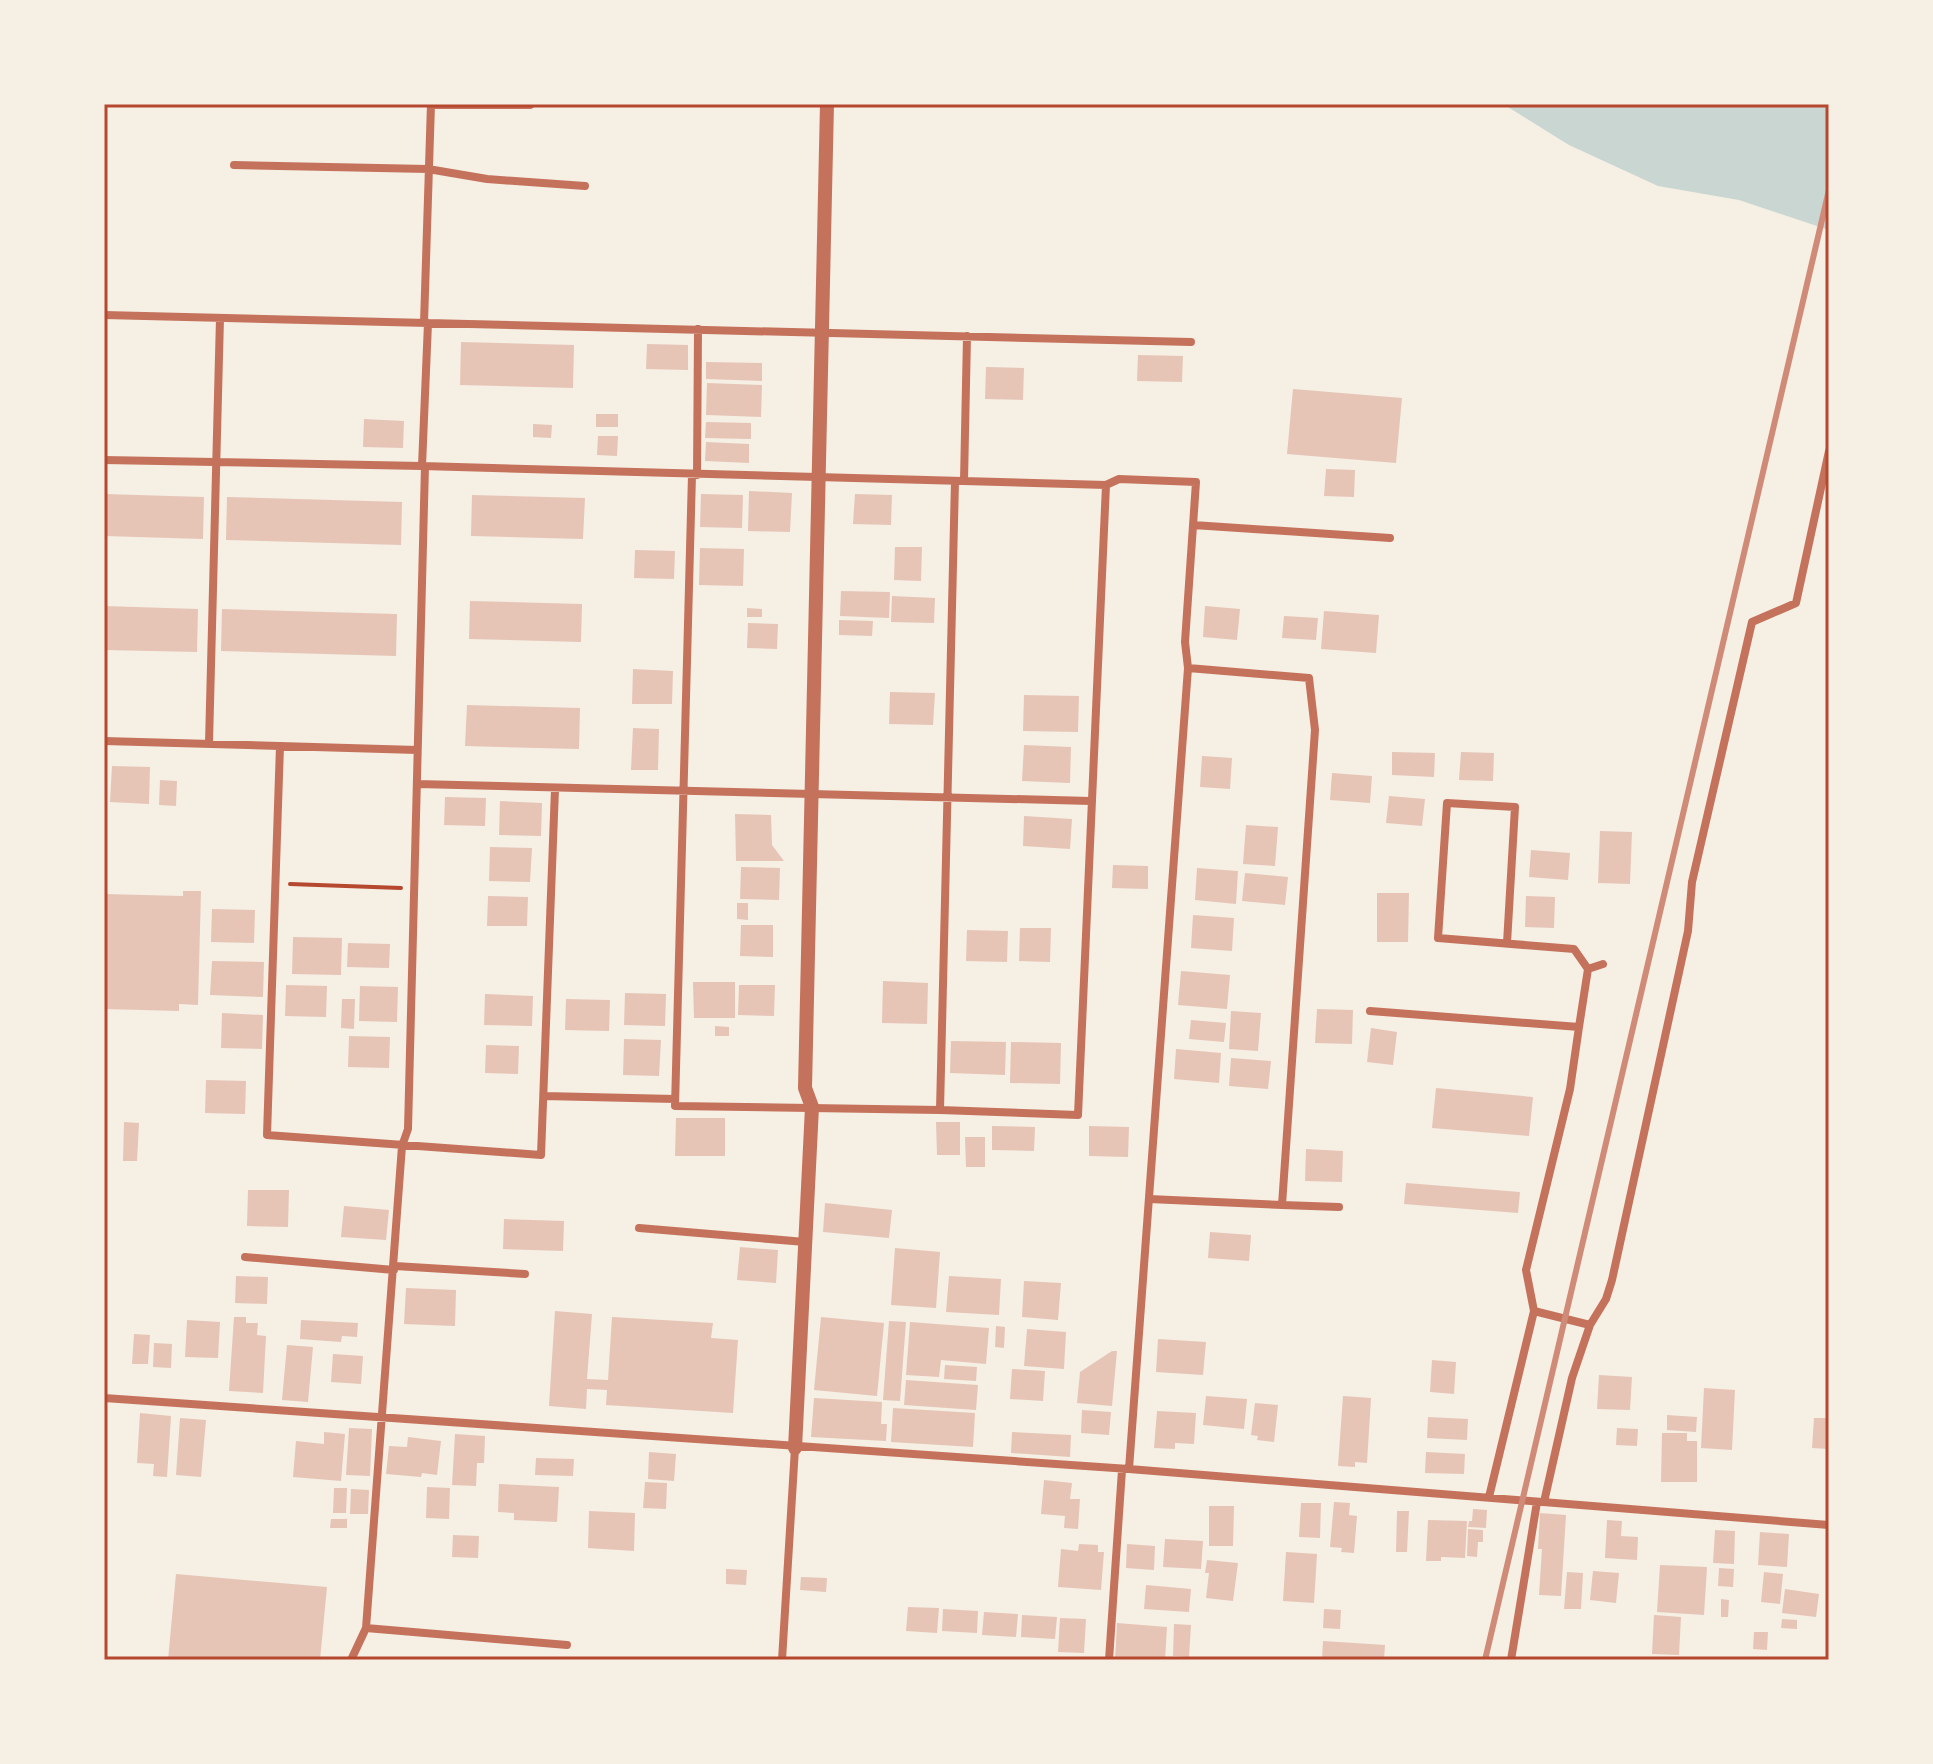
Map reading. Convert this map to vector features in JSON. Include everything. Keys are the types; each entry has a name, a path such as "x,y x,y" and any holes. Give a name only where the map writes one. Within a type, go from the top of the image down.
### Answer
{"street":[{"path":"351,1660 366,1628 402,1146 408,1129 431,104 530,105"},
{"path":"782,1660 812,1107 805,1088 827,104"},
{"path":"234,165 428,169 487,179 585,186"},
{"path":"104,315 1191,342"},
{"path":"209,743 220,318"},
{"path":"698,329 675,1106 1078,1115 1106,485"},
{"path":"940,1110 959,481 967,336"},
{"path":"1511,1660 1540,1502 1572,1378 1590,1325 1606,1299 1612,1280 1688,931 1692,882 1752,622 1796,603 1829,451"},
{"path":"104,460 1106,485 1119,479 1196,482 1185,642 1188,668 1149,1199 1109,1660"},
{"path":"1193,525 1390,538"},
{"path":"1188,668 1309,678 1315,730 1282,1205"},
{"path":"104,741 417,750"},
{"path":"280,746 267,1135 541,1155 555,789"},
{"path":"417,784 1091,801"},
{"path":"1489,1497 1534,1311 1526,1270 1570,1089 1588,969 1574,949 1438,938 1447,803 1515,807 1507,943"},
{"path":"1588,969 1603,964"},
{"path":"1370,1011 1579,1027"},
{"path":"544,1096 675,1099"},
{"path":"1149,1199 1339,1207"},
{"path":"639,1228 805,1242"},
{"path":"245,1257 525,1274"},
{"path":"1534,1311 1590,1325"},
{"path":"104,1398 1126,1470 1829,1525"},
{"path":"366,1628 567,1645"}],"path":[{"path":"276,884 414,888"}],"shaded area":[{"path":"1503,104 1829,104 1829,230 1739,200 1658,186 1569,145"}],"building":[{"path":"461,342 574,345 573,388 460,385"},
{"path":"647,344 688,345 688,370 646,369"},
{"path":"1138,355 1183,356 1182,382 1137,381"},
{"path":"706,362 762,363 762,381 706,379"},
{"path":"986,367 1024,368 1023,400 985,399"},
{"path":"707,383 762,385 761,417 706,415"},
{"path":"1293,389 1402,398 1396,463 1287,454"},
{"path":"596,414 618,414 618,427 596,427"},
{"path":"364,419 404,421 403,448 363,447"},
{"path":"706,422 751,423 751,439 705,438"},
{"path":"533,424 552,425 551,438 533,437"},
{"path":"598,436 618,436 617,456 597,455"},
{"path":"706,442 749,444 749,463 705,461"},
{"path":"1326,469 1355,470 1354,497 1324,496"},
{"path":"749,491 792,493 790,532 748,531"},
{"path":"104,494 204,497 203,539 104,536"},
{"path":"701,494 743,495 742,528 700,527"},
{"path":"855,494 892,495 891,525 853,524"},
{"path":"472,495 585,498 583,539 471,536"},
{"path":"227,497 402,502 401,545 226,540"},
{"path":"895,547 922,547 921,581 894,580"},
{"path":"700,548 744,549 743,586 699,585"},
{"path":"635,550 675,551 674,579 634,578"},
{"path":"841,591 890,592 889,618 840,616"},
{"path":"892,596 935,598 934,623 891,622"},
{"path":"470,601 582,604 581,642 469,639"},
{"path":"104,606 198,609 197,652 104,650"},
{"path":"1205,606 1240,609 1237,640 1203,637"},
{"path":"747,608 762,609 762,617 747,617"},
{"path":"222,609 397,614 396,656 221,651"},
{"path":"1324,611 1379,615 1376,653 1321,649"},
{"path":"1284,616 1318,618 1316,640 1282,638"},
{"path":"839,620 873,621 872,636 839,635"},
{"path":"748,623 778,624 777,649 747,648"},
{"path":"633,669 673,671 672,704 632,704"},
{"path":"890,692 935,693 933,725 889,724"},
{"path":"1024,695 1079,696 1078,732 1023,731"},
{"path":"467,705 580,708 579,749 465,746"},
{"path":"633,728 659,729 658,770 631,770"},
{"path":"1024,745 1071,747 1070,783 1022,781"},
{"path":"1392,752 1435,753 1434,777 1392,775"},
{"path":"1461,752 1494,753 1493,781 1459,780"},
{"path":"1202,756 1232,758 1230,789 1200,787"},
{"path":"112,766 150,767 149,804 110,802"},
{"path":"1332,773 1372,776 1370,803 1330,800"},
{"path":"160,780 177,781 176,806 159,805"},
{"path":"1389,796 1425,799 1422,826 1386,823"},
{"path":"445,797 486,798 485,826 444,825"},
{"path":"500,801 542,803 541,836 499,835"},
{"path":"735,814 771,815 772,845 784,861 736,861"},
{"path":"1024,816 1072,819 1070,849 1023,846"},
{"path":"1246,825 1278,827 1275,866 1243,864"},
{"path":"1600,831 1632,832 1630,884 1598,883"},
{"path":"490,847 532,848 530,882 489,881"},
{"path":"1531,850 1570,853 1568,880 1529,877"},
{"path":"1113,865 1148,866 1148,889 1112,888"},
{"path":"741,867 780,868 779,900 740,899"},
{"path":"1197,868 1238,871 1236,904 1195,900"},
{"path":"1245,873 1288,877 1285,905 1242,901"},
{"path":"183,891 201,891 198,1005 179,1004 179,1011 104,1009 104,894 183,896"},
{"path":"1377,893 1409,893 1408,942 1377,942"},
{"path":"488,896 528,897 527,926 487,926"},
{"path":"1526,896 1555,897 1554,928 1525,927"},
{"path":"737,903 748,903 748,920 737,919"},
{"path":"212,909 255,910 254,943 211,942"},
{"path":"1193,915 1234,918 1232,951 1191,948"},
{"path":"741,925 773,925 773,957 740,956"},
{"path":"1020,928 1051,928 1050,962 1019,961"},
{"path":"967,930 1008,931 1007,962 966,961"},
{"path":"293,937 342,938 341,975 292,974"},
{"path":"348,943 390,944 389,968 347,967"},
{"path":"212,961 264,962 263,997 210,995"},
{"path":"1181,971 1230,975 1227,1009 1178,1005"},
{"path":"883,981 928,983 927,1024 882,1023"},
{"path":"693,982 735,982 735,1018 694,1018"},
{"path":"286,985 327,986 326,1017 285,1016"},
{"path":"739,985 775,985 774,1016 738,1015"},
{"path":"360,986 398,987 397,1022 359,1021"},
{"path":"625,993 666,994 665,1026 624,1025"},
{"path":"485,994 533,996 532,1026 484,1025"},
{"path":"342,999 355,999 354,1029 341,1028"},
{"path":"566,999 610,1000 609,1031 565,1030"},
{"path":"1317,1009 1353,1010 1352,1044 1315,1043"},
{"path":"1231,1011 1261,1013 1258,1051 1229,1049"},
{"path":"222,1013 263,1015 262,1049 221,1048"},
{"path":"1191,1020 1226,1023 1224,1042 1189,1039"},
{"path":"715,1026 729,1027 729,1036 715,1036"},
{"path":"1371,1028 1397,1032 1393,1065 1367,1062"},
{"path":"349,1036 390,1037 389,1068 348,1067"},
{"path":"624,1039 661,1040 659,1076 623,1075"},
{"path":"951,1041 1006,1042 1005,1075 950,1073"},
{"path":"1011,1042 1061,1043 1060,1084 1010,1083"},
{"path":"486,1045 519,1046 518,1074 485,1073"},
{"path":"1176,1049 1221,1053 1219,1083 1174,1079"},
{"path":"1231,1058 1271,1061 1268,1089 1229,1086"},
{"path":"206,1080 246,1081 245,1114 205,1113"},
{"path":"1436,1088 1533,1097 1529,1136 1432,1128"},
{"path":"676,1118 725,1118 725,1156 675,1156"},
{"path":"124,1122 139,1123 137,1161 123,1161"},
{"path":"936,1122 960,1122 960,1155 937,1155"},
{"path":"992,1126 1035,1127 1034,1151 992,1150"},
{"path":"1089,1126 1129,1127 1128,1157 1089,1156"},
{"path":"965,1137 985,1137 985,1167 966,1167"},
{"path":"1306,1149 1343,1151 1342,1182 1305,1181"},
{"path":"1406,1183 1520,1192 1518,1213 1404,1204"},
{"path":"248,1190 289,1190 288,1227 247,1226"},
{"path":"825,1203 892,1210 889,1238 823,1232"},
{"path":"344,1206 389,1210 386,1240 341,1237"},
{"path":"504,1219 564,1221 563,1251 503,1249"},
{"path":"1210,1232 1251,1235 1249,1261 1208,1258"},
{"path":"740,1247 778,1250 776,1283 737,1280"},
{"path":"895,1248 940,1252 936,1308 891,1305"},
{"path":"236,1276 268,1277 267,1304 235,1303"},
{"path":"949,1276 1001,1279 999,1315 946,1312"},
{"path":"1024,1281 1061,1283 1058,1320 1022,1317"},
{"path":"406,1288 456,1290 455,1326 404,1324"},
{"path":"555,1311 592,1314 587,1379 608,1380 612,1317 713,1323 711,1338 738,1340 733,1413 606,1405 607,1390 587,1389 586,1409 549,1406"},
{"path":"234,1317 246,1317 246,1323 258,1323 257,1335 266,1336 263,1393 229,1391"},
{"path":"821,1317 884,1323 877,1396 814,1390"},
{"path":"187,1320 220,1322 218,1358 185,1357"},
{"path":"301,1320 358,1323 357,1337 342,1336 341,1342 300,1339"},
{"path":"889,1321 906,1322 900,1401 883,1400"},
{"path":"910,1322 989,1328 986,1364 941,1360 939,1377 906,1375"},
{"path":"996,1326 1005,1327 1004,1348 995,1347"},
{"path":"1027,1329 1066,1332 1064,1369 1024,1366"},
{"path":"134,1334 150,1335 148,1364 132,1364"},
{"path":"1158,1339 1206,1342 1203,1375 1156,1372"},
{"path":"154,1343 172,1344 171,1368 153,1367"},
{"path":"287,1345 313,1347 308,1402 282,1400"},
{"path":"1112,1351 1117,1351 1112,1406 1077,1403 1080,1372"},
{"path":"333,1354 363,1356 361,1384 331,1382"},
{"path":"1432,1360 1456,1362 1454,1394 1430,1392"},
{"path":"945,1365 977,1367 976,1381 944,1379"},
{"path":"1012,1369 1045,1371 1043,1401 1010,1399"},
{"path":"1599,1375 1632,1377 1630,1410 1597,1409"},
{"path":"906,1380 978,1385 976,1410 904,1405"},
{"path":"1704,1388 1735,1390 1732,1450 1701,1448"},
{"path":"1206,1396 1247,1399 1244,1429 1203,1425"},
{"path":"1343,1396 1371,1398 1367,1463 1355,1462 1355,1467 1338,1466"},
{"path":"814,1398 882,1402 881,1424 887,1424 886,1441 811,1437"},
{"path":"1255,1403 1278,1405 1274,1442 1257,1440 1258,1436 1251,1435"},
{"path":"893,1408 975,1413 973,1447 891,1442"},
{"path":"1082,1410 1111,1412 1109,1435 1081,1433"},
{"path":"1157,1411 1196,1413 1194,1444 1175,1443 1175,1449 1154,1448"},
{"path":"140,1413 171,1416 167,1477 153,1476 154,1464 137,1463"},
{"path":"1667,1415 1697,1417 1696,1432 1667,1430"},
{"path":"1428,1417 1468,1419 1467,1440 1427,1438"},
{"path":"180,1418 206,1420 201,1477 176,1475"},
{"path":"1814,1418 1829,1418 1829,1449 1812,1448"},
{"path":"349,1428 372,1429 370,1476 346,1475"},
{"path":"1617,1428 1638,1429 1637,1446 1616,1445"},
{"path":"324,1432 345,1434 341,1481 293,1477 296,1441 324,1444"},
{"path":"1012,1432 1071,1435 1070,1457 1011,1453"},
{"path":"1662,1433 1687,1433 1687,1441 1697,1441 1697,1482 1661,1482"},
{"path":"455,1434 485,1436 484,1463 477,1463 476,1486 452,1485"},
{"path":"408,1437 441,1441 437,1475 386,1474 389,1446 407,1447"},
{"path":"649,1452 676,1454 674,1481 648,1479"},
{"path":"1426,1452 1465,1454 1464,1474 1425,1473"},
{"path":"536,1458 574,1459 573,1476 535,1475"},
{"path":"1044,1480 1072,1483 1070,1499 1080,1499 1078,1529 1064,1528 1065,1516 1041,1514"},
{"path":"645,1482 667,1483 666,1509 643,1508"},
{"path":"499,1484 559,1487 557,1522 514,1520 514,1513 498,1512"},
{"path":"427,1487 450,1488 449,1519 426,1518"},
{"path":"334,1488 347,1488 346,1513 333,1513"},
{"path":"351,1489 369,1490 368,1514 350,1514"},
{"path":"1334,1502 1350,1503 1349,1515 1357,1516 1354,1553 1330,1547"},
{"path":"1301,1503 1321,1503 1320,1538 1299,1537"},
{"path":"1209,1506 1234,1506 1233,1546 1209,1546"},
{"path":"1473,1509 1487,1510 1486,1528 1468,1527"},
{"path":"589,1511 635,1513 634,1551 588,1548"},
{"path":"1397,1511 1409,1511 1407,1552 1396,1552"},
{"path":"1540,1513 1566,1515 1561,1596 1539,1595 1542,1549 1538,1549"},
{"path":"331,1519 347,1519 347,1528 330,1528"},
{"path":"1428,1520 1467,1521 1465,1558 1441,1557 1441,1561 1426,1561"},
{"path":"1607,1520 1622,1521 1621,1536 1638,1537 1637,1560 1605,1558"},
{"path":"1468,1529 1483,1530 1483,1542 1478,1542 1477,1557 1467,1556"},
{"path":"1715,1530 1735,1531 1734,1564 1713,1563"},
{"path":"1760,1532 1789,1534 1787,1567 1758,1565"},
{"path":"453,1535 479,1536 478,1558 452,1557"},
{"path":"1165,1539 1203,1541 1201,1569 1163,1567"},
{"path":"1079,1544 1098,1545 1098,1552 1104,1552 1101,1590 1058,1587 1061,1549 1078,1551"},
{"path":"1127,1544 1155,1546 1154,1570 1126,1568"},
{"path":"1286,1552 1317,1554 1314,1603 1283,1601"},
{"path":"1207,1560 1238,1563 1233,1601 1206,1598"},
{"path":"1660,1565 1707,1567 1704,1615 1657,1612"},
{"path":"1719,1568 1734,1569 1733,1587 1718,1586"},
{"path":"726,1569 747,1570 746,1585 726,1584"},
{"path":"1593,1571 1619,1573 1616,1603 1590,1600"},
{"path":"1567,1572 1583,1573 1581,1609 1564,1609"},
{"path":"1764,1572 1783,1574 1780,1604 1761,1602"},
{"path":"176,1574 327,1587 320,1660 168,1660"},
{"path":"801,1577 827,1578 826,1592 800,1590"},
{"path":"1146,1585 1191,1589 1189,1612 1144,1609"},
{"path":"1785,1589 1819,1594 1816,1617 1782,1613"},
{"path":"1721,1599 1729,1600 1728,1617 1721,1617"},
{"path":"908,1607 939,1608 937,1633 906,1631"},
{"path":"943,1609 978,1611 977,1633 942,1631"},
{"path":"1324,1609 1341,1610 1340,1629 1323,1628"},
{"path":"984,1612 1018,1614 1016,1637 982,1635"},
{"path":"1022,1615 1057,1617 1055,1639 1021,1637"},
{"path":"1654,1615 1681,1617 1679,1655 1652,1654"},
{"path":"1060,1618 1086,1619 1084,1653 1058,1652"},
{"path":"1782,1619 1797,1620 1797,1629 1781,1628"},
{"path":"1117,1623 1167,1627 1165,1660 1115,1660"},
{"path":"1174,1624 1191,1625 1189,1657 1173,1656"},
{"path":"1754,1632 1768,1632 1767,1650 1753,1649"},
{"path":"1323,1641 1385,1645 1384,1660 1322,1660"}],"railway":[{"path":"1485,1660 1829,190"}]}
